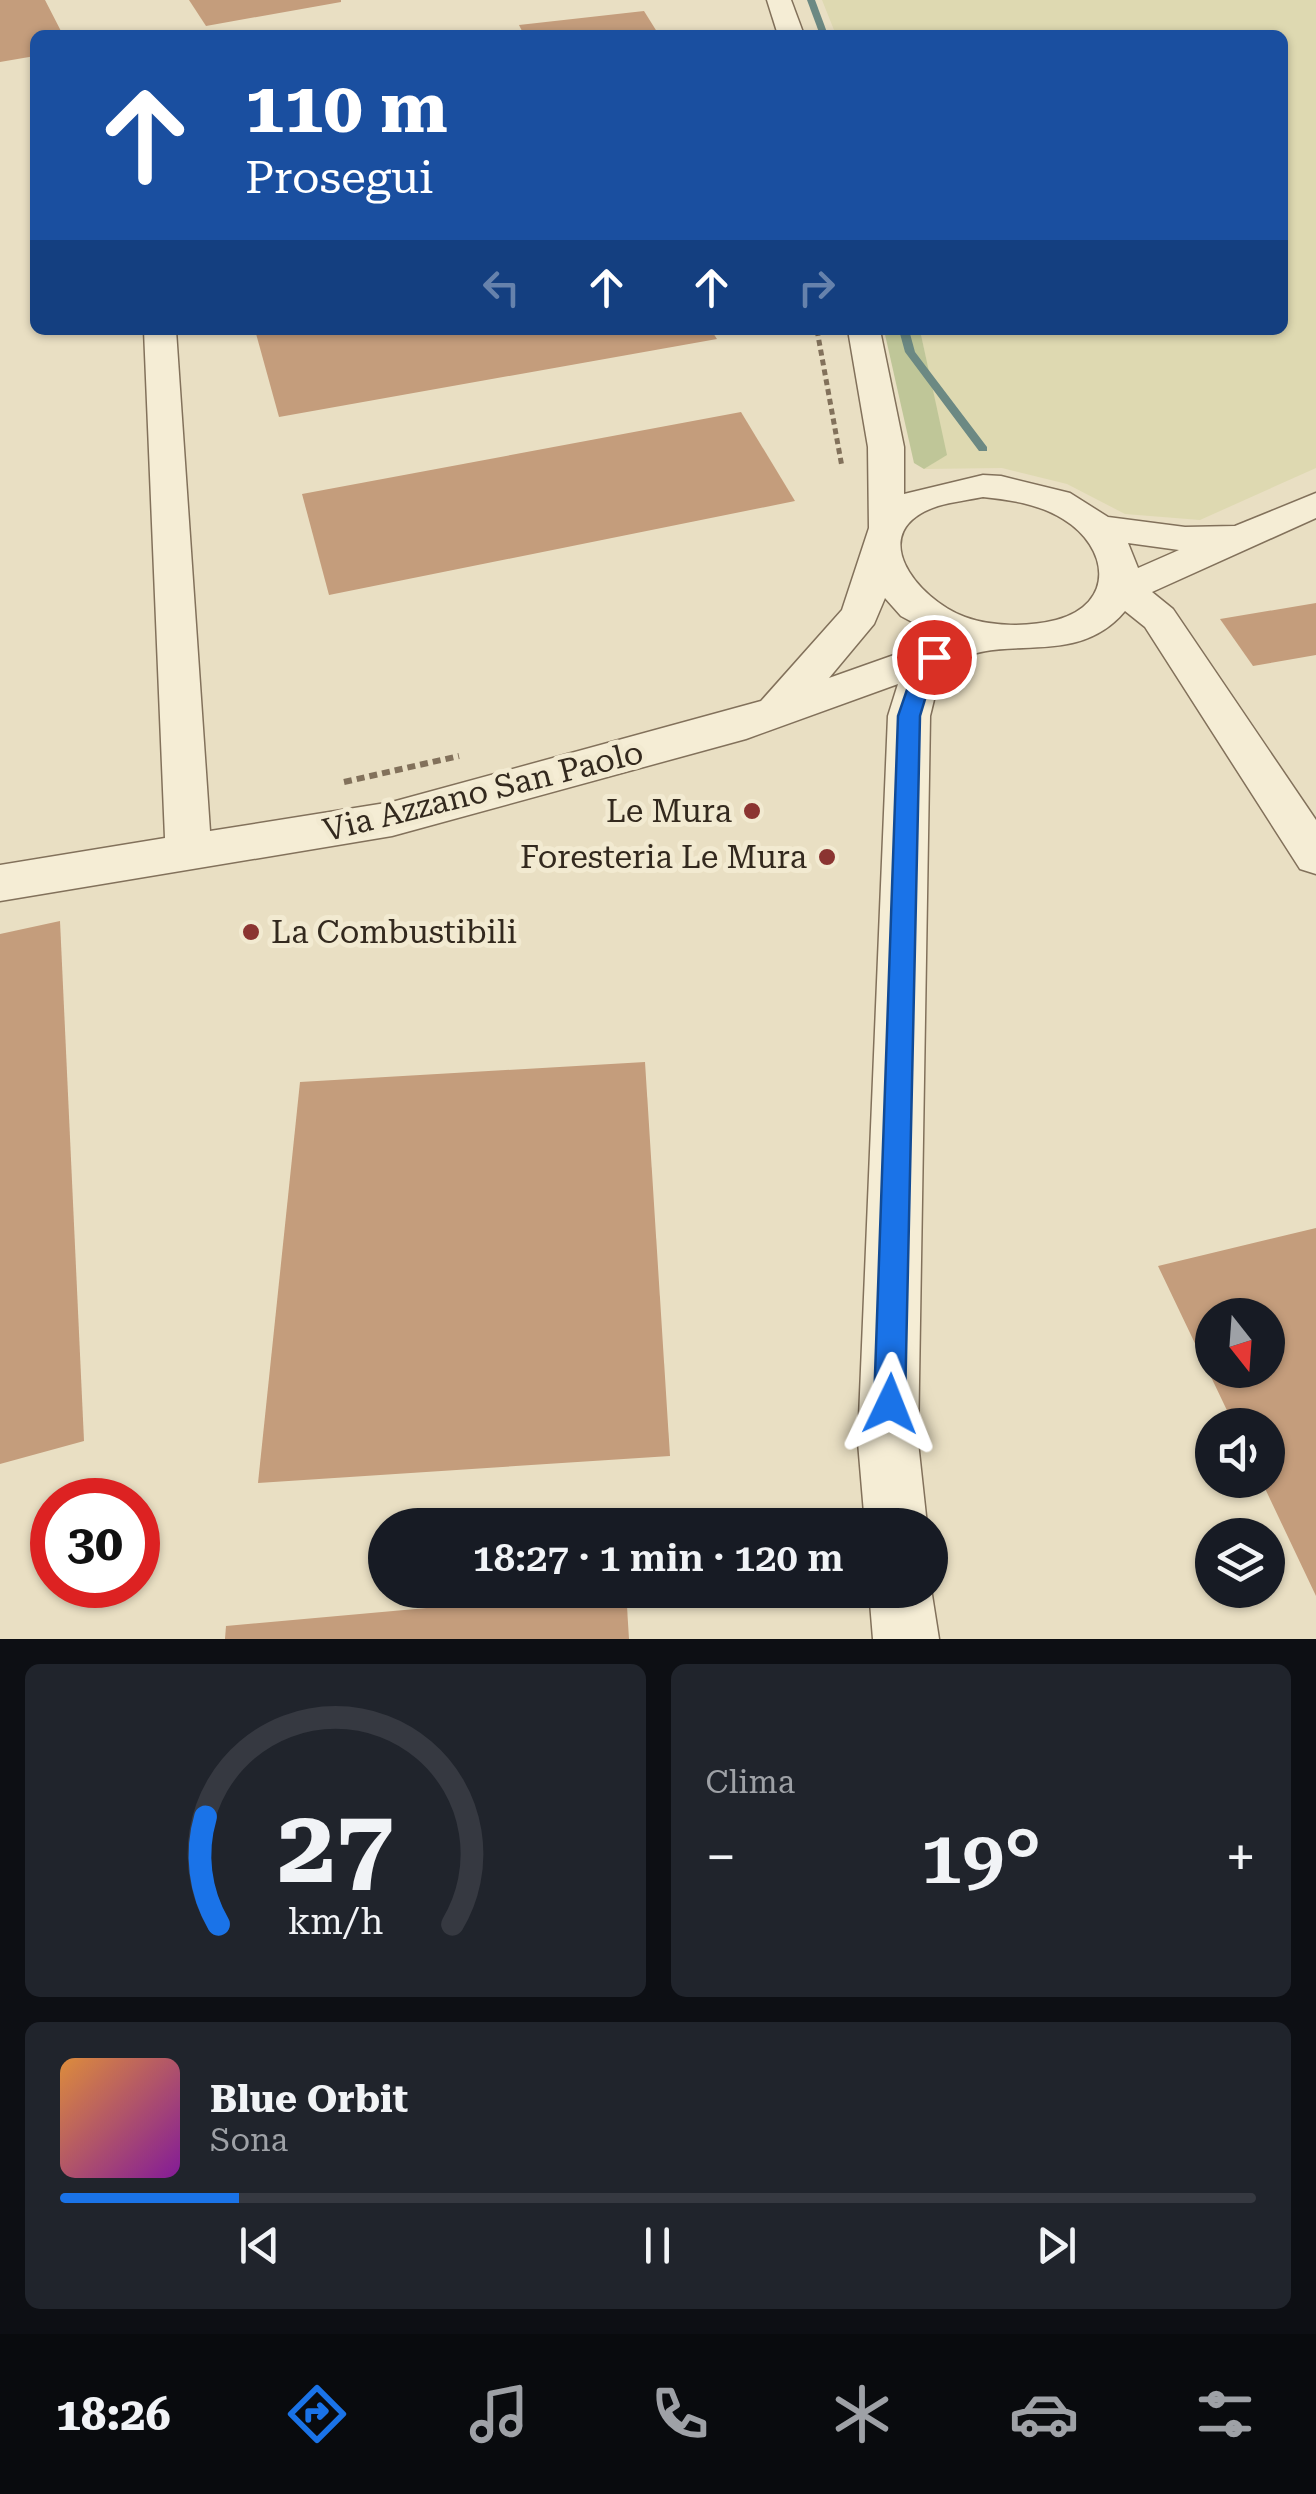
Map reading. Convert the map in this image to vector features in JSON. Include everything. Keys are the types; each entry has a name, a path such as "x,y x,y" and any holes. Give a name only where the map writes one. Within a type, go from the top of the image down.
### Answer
{"street":[{"path":"779,0 790,30"},
{"path":"160,335 189,854"},
{"path":"865,335 886,447 884,576 913,608 947,626 987,637 1016,639 1068,631 1089,621 1116,593 1316,504"},
{"path":"886,447 932,478 1046,497 1096,526 1185,539 1256,531"},
{"path":"787,709 860,615 883,542 898,512 935,492 983,486"},
{"path":"1096,526 1118,559 1116,593"},
{"path":"1116,593 1145,604 1160,618 1316,856"},
{"path":"860,615 901,694 888,1442 894,1508"},
{"path":"787,709 901,694 922,675 934,657 987,637"},
{"name":"Via Azzano San Paolo","path":"0,883 392,819 787,709"},
{"path":"903,1608 906,1639"}],"path":[{"path":"818,335 845,483"},
{"path":"342,783 478,751"}],"shaded area":[{"path":"822,0 1316,0 1316,468 1200,520 1125,514 1067,484 1002,468 924,469 946,455 921,335 1288,335 1288,30 834,30"}],"green space":[{"path":"885,335 921,335 947,455 924,469 914,463"}],"building":[{"path":"0,0 45,0 60,30 30,30 30,57 0,62"},
{"path":"189,0 341,0 341,2 206,26"},
{"path":"644,11 656,30 522,30 519,25"},
{"path":"256,335 714,335 717,339 279,417"},
{"path":"741,412 795,501 329,595 302,494"},
{"path":"1316,603 1316,655 1253,666 1220,619"},
{"path":"60,921 84,1441 0,1464 0,934"},
{"path":"645,1062 670,1456 258,1483 300,1082"},
{"path":"1316,1228 1316,1596 1285,1531 1285,1518 1279,1518 1270,1498 1285,1498 1285,1408 1226,1408 1216,1388 1285,1388 1285,1298 1195,1298 1195,1343 1158,1266"},
{"path":"426,1608 627,1608 629,1639 225,1639 226,1626"}],"waterway":[{"path":"811,0 822,30"},
{"path":"905,335 910,352 983,449"}],"place":[{"name":"Le Mura","path":"752,811"},
{"name":"Foresteria Le Mura","path":"827,857"},
{"name":"La Combustibili","path":"251,932"}],"route":[{"path":"890,1404 909,716 922,675 934,657"}]}
